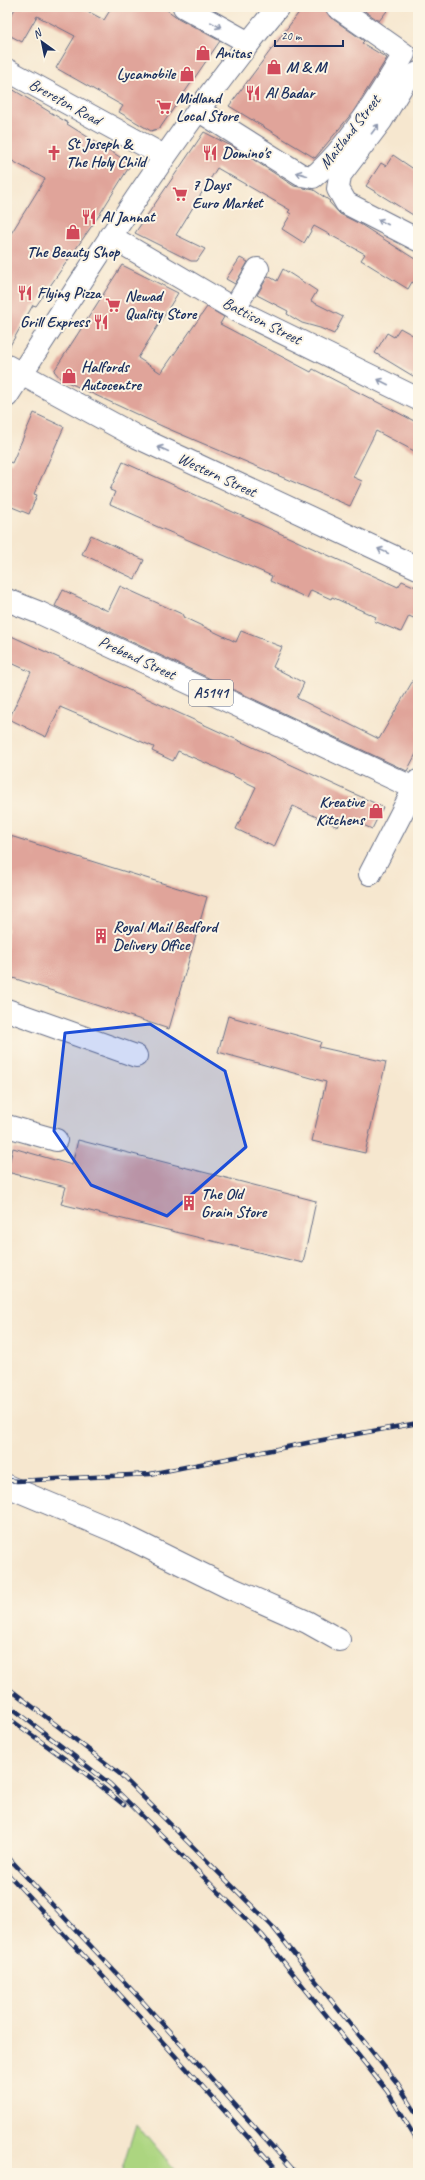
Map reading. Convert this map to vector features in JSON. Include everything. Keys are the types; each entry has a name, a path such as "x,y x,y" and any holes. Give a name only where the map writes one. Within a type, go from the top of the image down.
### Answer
{"street":[{"path":"184,7 248,43"},
{"path":"7,396 14,370 110,236 164,156 248,43 278,7"},
{"name":"Maitland Street","path":"198,110 301,175 313,177 328,164 380,95 404,54 337,7"},
{"name":"Brereton Road","path":"7,70 164,156"},
{"name":"Maitland Street","path":"418,73 405,81 381,121 340,175 338,189 346,203 418,240"},
{"name":"Battison Street","path":"110,236 234,309 418,399"},
{"path":"234,309 258,269"},
{"name":"Western Street","path":"14,370 137,437 418,568"},
{"name":"Prebend Street","path":"7,600 40,613 417,786"},
{"path":"370,874 417,786"},
{"path":"7,1010 136,1056"},
{"path":"7,1126 56,1140"},
{"path":"7,1486 117,1532 228,1587 308,1622 339,1640"}],"highlighted area":[{"path":"150,1024 225,1071 246,1147 167,1216 91,1185 54,1131 65,1033"}],"green space":[{"path":"136,2124 177,2173 121,2173"}],"building":[{"path":"16,7 80,7 104,20 112,7 163,7 178,18 220,41 160,128 151,131 119,112 123,106 56,68 75,36 37,16 22,42 7,34 7,22"},
{"path":"303,7 325,7 330,17 364,41 362,43 387,58 353,112 315,158 229,106"},
{"path":"359,7 390,7 379,21"},
{"path":"7,86 131,164 98,217 36,306 33,305 7,351 7,240 45,179 7,158"},
{"path":"204,132 237,149 294,186 314,190 330,201 329,202 340,214 360,224 418,261 418,285 412,282 408,289 361,260 365,254 314,226 304,243 282,229 291,214 288,212 290,210 217,168 176,235 205,249 197,261 191,261 135,233"},
{"path":"393,155 418,172 418,218 366,186 381,163 386,166"},
{"path":"240,258 248,262 235,284 226,279"},
{"path":"122,265 178,293 138,358 161,373 207,307 224,317 220,324 311,372 313,369 418,423 418,453 376,431 353,477 362,481 350,506 164,427 61,379 54,371"},
{"path":"283,269 317,291 311,301 343,317 334,334 302,323 287,314 288,311 257,295 268,276 277,281"},
{"path":"400,328 418,338 418,379 375,353 387,333 394,337"},
{"path":"34,413 64,427 34,494 37,495 29,514 7,505 7,461 12,463"},
{"path":"123,462 398,587 402,581 418,588 418,620 409,616 401,632 374,621 376,617 332,597 331,599 311,590 307,598 270,581 272,576 144,521 144,519 110,504 115,492 110,490"},
{"path":"91,535 144,560 135,579 82,554"},
{"path":"120,586 184,615 183,617 236,642 241,631 282,647 273,667 304,683 297,698 379,739 418,672 418,750 407,771 55,606 63,590 108,611"},
{"path":"7,634 383,807 372,829 343,816 338,827 293,806 274,847 236,829 256,787 215,767 178,751 173,761 152,751 154,747 60,707 46,737 9,719 31,672 7,661"},
{"name":"Royal Mail Bedford Delivery Office","path":"7,835 207,897 169,1029 7,976"},
{"path":"228,1016 321,1042 319,1047 386,1062 365,1153 312,1141 326,1082 218,1052"},
{"name":"The Old Grain Store","path":"78,1140 316,1201 303,1263 61,1204 66,1187 7,1172 13,1148 72,1165"}],"railway":[{"path":"7,1480 17,1481 150,1474 418,1423"},
{"path":"7,1687 120,1774 272,1926 398,2084 418,2116"},
{"path":"7,1704 110,1784 262,1935 387,2091 418,2142"},
{"path":"7,1717 86,1774 124,1805"},
{"path":"7,1856 143,2002 296,2173"},
{"path":"7,1873 134,2010 280,2173"}],"place":[{"name":"Anitas","path":"203,53"},
{"name":"M & M","path":"274,67"},
{"name":"Lycamobile","path":"187,74"},
{"name":"Al Badar","path":"253,93"},
{"name":"Midland Local Store","path":"164,107"},
{"name":"St Joseph & The Holy Child","path":"54,153"},
{"name":"Domino's","path":"210,153"},
{"name":"7 Days Euro Market","path":"180,194"},
{"name":"Al Jannat","path":"89,217"},
{"name":"The Beauty Shop","path":"73,232"},
{"name":"Flying Pizza","path":"25,293"},
{"name":"Newad Quality Store","path":"113,305"},
{"name":"Grill Express","path":"101,322"},
{"name":"Halfords Autocentre","path":"69,376"},
{"name":"Kreative Kitchens","path":"376,811"},
{"name":"Royal Mail Bedford Delivery Office","path":"101,936"},
{"name":"The Old Grain Store","path":"189,1203"}]}
